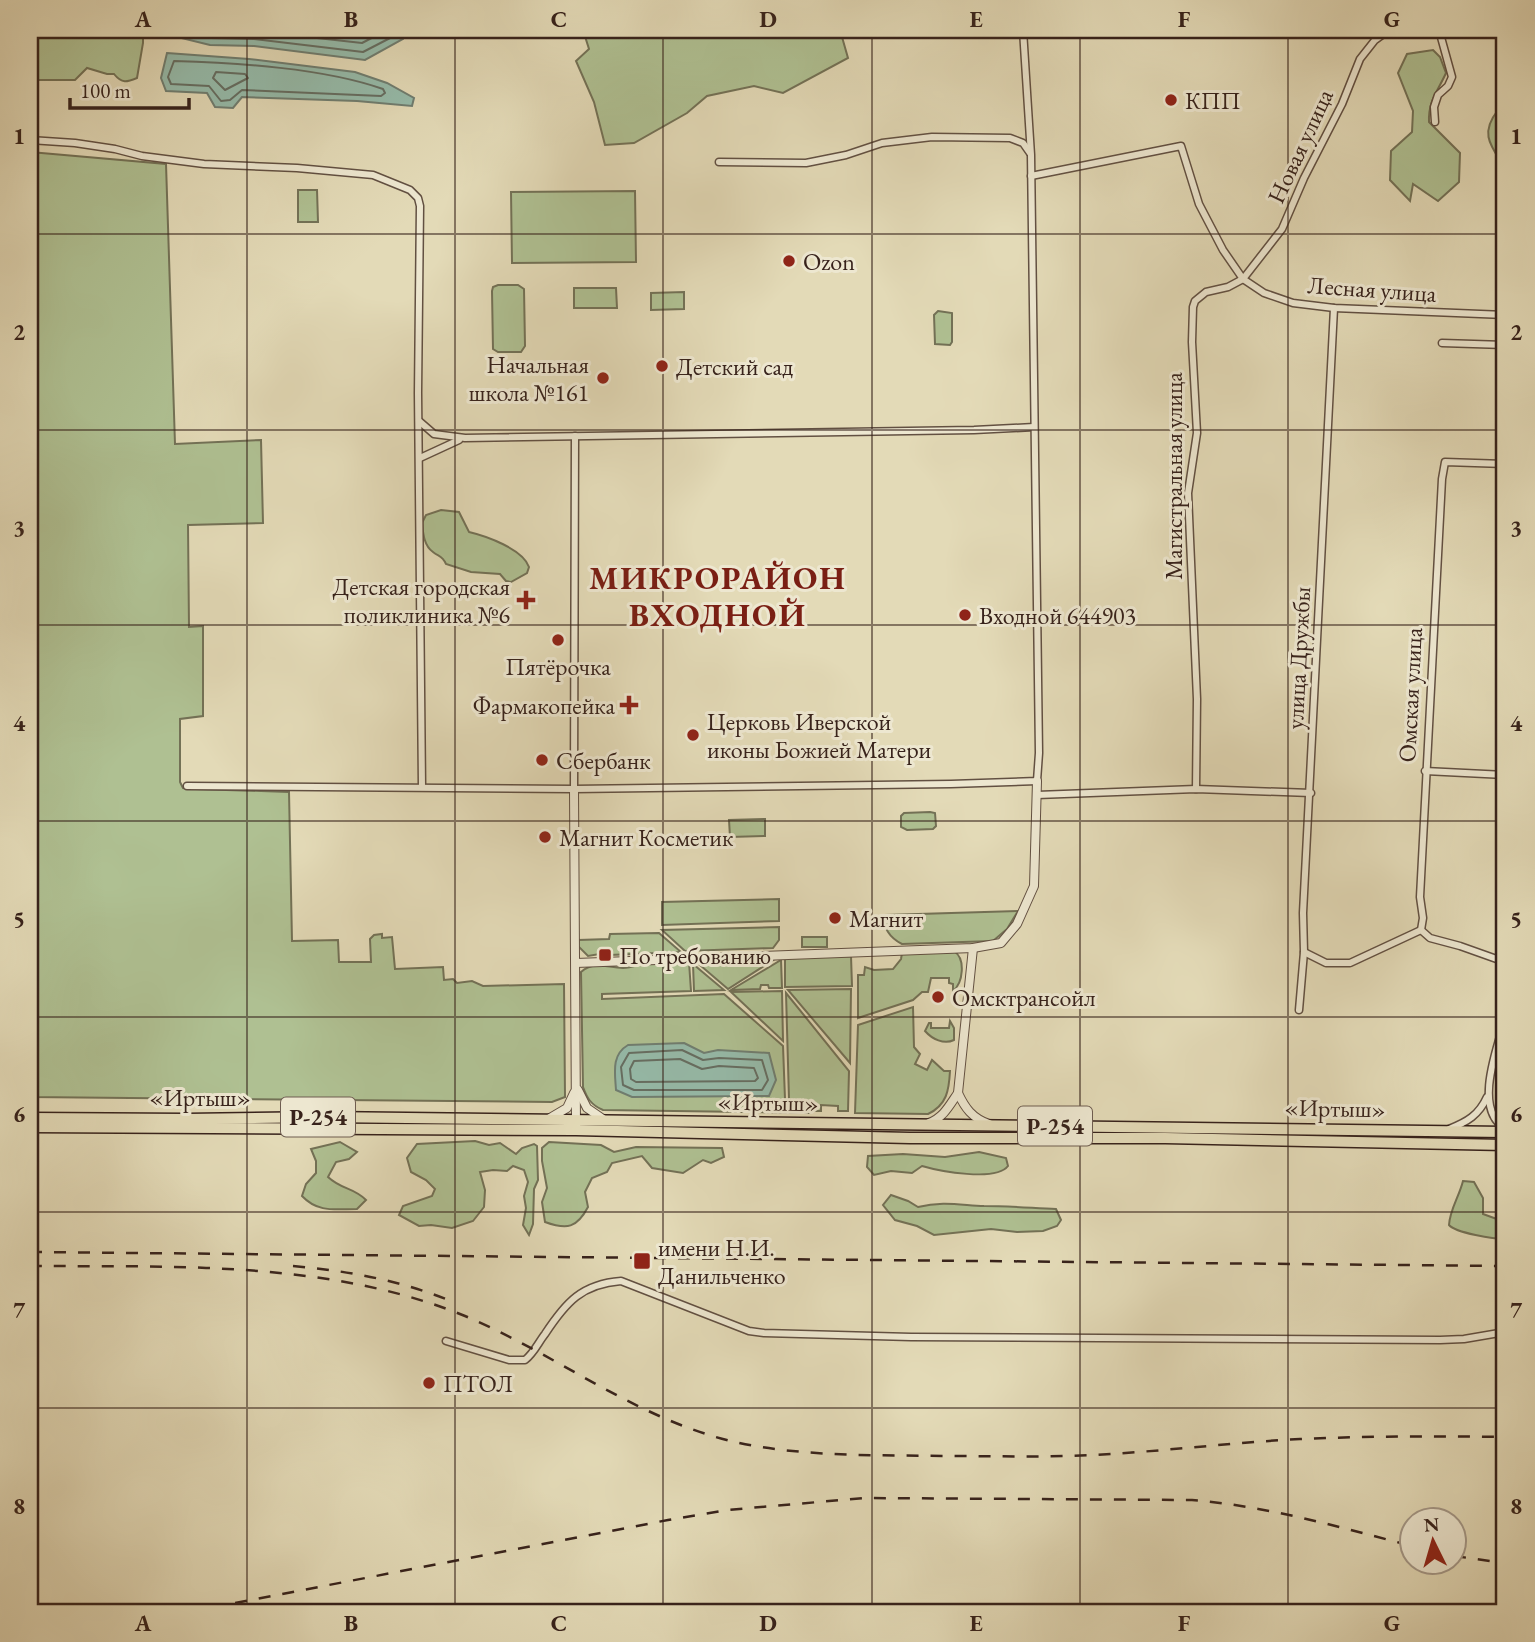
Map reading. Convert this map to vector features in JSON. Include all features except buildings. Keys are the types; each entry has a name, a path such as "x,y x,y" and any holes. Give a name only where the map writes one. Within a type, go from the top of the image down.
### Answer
{"main road":[{"name":"«Иртыш»","path":"30,1118 325,1117 547,1119 576,1125 606,1120 1505,1130"},
{"name":"«Иртыш»","path":"30,1127 576,1125 876,1138 1165,1138 1505,1145"}],"street":[{"path":"576,963 994,946 1007,939 1031,897 1034,886 1039,753 1038,607 1031,155 1023,30"},
{"name":"Новая улица","path":"1243,279 1282,229 1304,178 1342,104 1360,59 1375,40 1389,30"},
{"path":"1435,122 1434,107 1438,95 1448,86 1452,77 1439,30"},
{"path":"719,162 806,163 881,143 932,137 1010,138 1023,143 1031,155"},
{"path":"30,140 75,143 204,164 373,175 410,190 418,198 422,787"},
{"path":"1031,176 1181,146 1204,214 1223,250 1243,279"},
{"name":"Лесная улица","path":"1243,279 1264,293 1293,303 1334,308 1505,315"},
{"name":"Магистральная улица","path":"1196,789 1197,699 1188,493 1197,433 1192,342 1193,307 1195,301 1206,292 1228,287 1243,279"},
{"name":"улица Дружбы","path":"1299,1010 1304,952 1303,913 1334,308"},
{"path":"1442,343 1505,345"},
{"path":"419,421 434,434 465,438 1034,427"},
{"path":"575,436 576,1125"},
{"path":"419,458 465,438"},
{"name":"Омская улица","path":"1421,930 1423,918 1420,897 1438,509 1445,462 1505,464"},
{"path":"1426,771 1505,775"},
{"path":"187,786 574,789 951,785 1037,781"},
{"path":"1037,795 1196,789 1311,793"},
{"path":"1304,952 1326,964 1350,963 1421,930 1430,938 1505,962"},
{"path":"923,1125 939,1119 958,1093 972,948"},
{"path":"1505,1020 1492,1068 1489,1092 1491,1114 1505,1130"},
{"path":"547,1119 567,1108 577,1084"},
{"path":"577,1084 587,1108 606,1120"},
{"path":"1446,1130 1475,1116 1489,1092"},
{"path":"958,1093 966,1110 979,1120 993,1125"},
{"path":"446,1342 509,1360 525,1360 577,1294 601,1282 621,1281 749,1331 764,1333 911,1337 1440,1340 1505,1332"}],"shaded area":[{"path":"36,30 143,30 137,78 125,81 114,74 87,68 75,80 37,80 34,90 37,103 30,115 30,35"},
{"path":"583,30 840,30 848,58 783,93 754,86 707,96 687,113 634,143 605,145 594,102 576,61 589,49"},
{"path":"1433,50 1440,57 1446,73 1432,102 1429,122 1460,153 1459,182 1438,201 1413,184 1410,201 1390,180 1391,151 1412,132 1413,111 1398,73 1407,54"},
{"path":"1503,80 1505,168 1489,140 1488,133 1492,118 1498,110 1497,87"},
{"path":"30,152 166,164 175,444 261,440 263,523 188,525 189,627 203,626 203,716 180,719 180,782 183,788 289,792 292,941 338,940 339,962 371,962 370,939 374,935 382,934 382,938 392,937 395,969 443,967 444,980 453,979 457,983 472,981 483,986 564,984 565,1097 552,1102 30,1097"},
{"path":"298,190 317,190 318,222 298,222"},
{"path":"635,191 636,262 512,263 511,192"},
{"path":"518,285 524,289 525,346 521,352 498,352 493,349 492,291 493,287"},
{"path":"574,288 616,288 617,308 574,308"},
{"path":"684,292 684,309 651,310 651,293"},
{"path":"938,311 952,313 950,345 935,344 934,315"},
{"path":"441,510 459,512 469,532 494,540 519,554 529,567 527,573 511,582 506,581 500,574 471,572 446,564 428,546 424,539 422,523 426,515"},
{"path":"904,813 935,813 936,826 933,829 907,830 901,827 901,816"},
{"path":"765,819 765,836 730,837 729,820"},
{"path":"779,899 779,921 662,925 662,902"},
{"path":"1018,911 1007,929 993,941 902,944 894,939 885,924 885,915"},
{"path":"779,927 779,940 773,948 685,951 662,930"},
{"path":"659,933 681,952 610,955 605,954 604,949 600,950 600,954 588,956 578,946 579,940 609,939 610,934"},
{"path":"802,937 827,937 827,947 802,947"},
{"path":"954,951 962,965 962,971 953,991 949,978 931,978 928,992 922,992 913,1000 858,1018 858,975 864,975 865,967 874,970 893,969 902,953"},
{"path":"851,956 852,986 785,987 785,957"},
{"path":"778,957 728,989 694,960"},
{"path":"781,960 782,988 761,985 760,989 731,990"},
{"path":"650,962 689,962 691,991 602,994 602,999 724,994 783,1046 785,1099 807,1113 603,1110 590,1101 583,1087 581,972 596,965 623,968"},
{"path":"693,964 724,990 694,991"},
{"path":"851,989 850,1063 788,990"},
{"path":"782,991 783,1041 731,992"},
{"path":"786,993 849,1071 848,1111 838,1111 838,1106 821,1105 821,1111 810,1111 789,1099"},
{"path":"913,1007 914,1047 920,1054 915,1064 927,1070 932,1060 944,1071 950,1071 948,1091 943,1101 928,1114 855,1113 858,1025"},
{"path":"950,1021 954,1028 954,1040 938,1040 925,1031 929,1023 931,1028 949,1028"},
{"path":"475,1141 489,1145 500,1143 516,1154 522,1148 534,1144 537,1146 538,1180 534,1189 533,1224 529,1235 523,1225 526,1208 524,1196 528,1182 524,1170 513,1166 507,1171 480,1172 485,1190 484,1207 473,1221 452,1228 419,1226 399,1215 403,1206 432,1196 435,1189 426,1180 411,1172 407,1158 417,1144"},
{"path":"340,1142 357,1152 349,1159 336,1162 328,1177 366,1200 357,1209 321,1208 302,1196 306,1184 316,1173 316,1161 311,1149"},
{"path":"549,1142 601,1145 614,1152 636,1147 722,1148 724,1157 711,1163 703,1160 683,1173 652,1168 642,1156 612,1163 607,1172 592,1178 585,1192 588,1207 580,1219 571,1225 559,1226 545,1222 542,1202 547,1188 542,1148"},
{"path":"979,1152 1006,1158 1008,1166 1002,1171 980,1174 922,1166 912,1173 891,1171 874,1175 867,1167 868,1156 903,1154 945,1157"},
{"path":"1463,1181 1474,1182 1483,1198 1483,1214 1505,1222 1505,1239 1467,1233 1449,1225"},
{"path":"891,1195 918,1207 951,1204 1056,1209 1061,1220 1057,1226 1043,1231 991,1229 934,1235 917,1226 895,1220 883,1205"}],"water":[{"path":"173,30 403,30 403,39 365,60 254,46 210,45 177,37"},
{"path":"167,53 249,59 355,72 387,83 414,98 412,106 242,97 233,108 215,107 207,93 166,91 161,78"},
{"path":"684,1043 704,1053 718,1050 769,1053 776,1080 769,1096 632,1097 616,1090 616,1059 628,1045"}],"railway":[{"path":"30,1252 1505,1266"},
{"path":"30,1266 250,1270 359,1285 413,1298 465,1316 501,1333 606,1390 678,1424 716,1437 779,1450 853,1455 1051,1456 1300,1439 1505,1437"},
{"path":"293,1266 376,1278 456,1303"},
{"path":"188,1612 727,1510 864,1498 1192,1500 1275,1512 1398,1542"},
{"path":"1468,1558 1505,1563"}],"place":[{"name":"КПП","path":"1171,100"},
{"name":"Ozon","path":"789,261"},
{"name":"Детский сад","path":"662,366"},
{"name":"Начальная школа №161","path":"603,378"},
{"name":"Детская городская поликлиника №6","path":"526,600"},
{"name":"Входной 644903","path":"965,615"},
{"name":"Пятёрочка","path":"558,640"},
{"name":"Фармакопейка","path":"629,705"},
{"name":"Церковь Иверской иконы Божией Матери","path":"693,735"},
{"name":"Сбербанк","path":"542,760"},
{"name":"Магнит Косметик","path":"545,837"},
{"name":"Магнит","path":"835,918"},
{"name":"По требованию","path":"605,955"},
{"name":"Омсктрансойл","path":"938,997"},
{"name":"имени Н.И. Данильченко","path":"642,1261"},
{"name":"ПТОЛ","path":"429,1383"}],"district":[{"name":"МИКРОРАЙОН ВХОДНОЙ","path":"718,596"}]}
